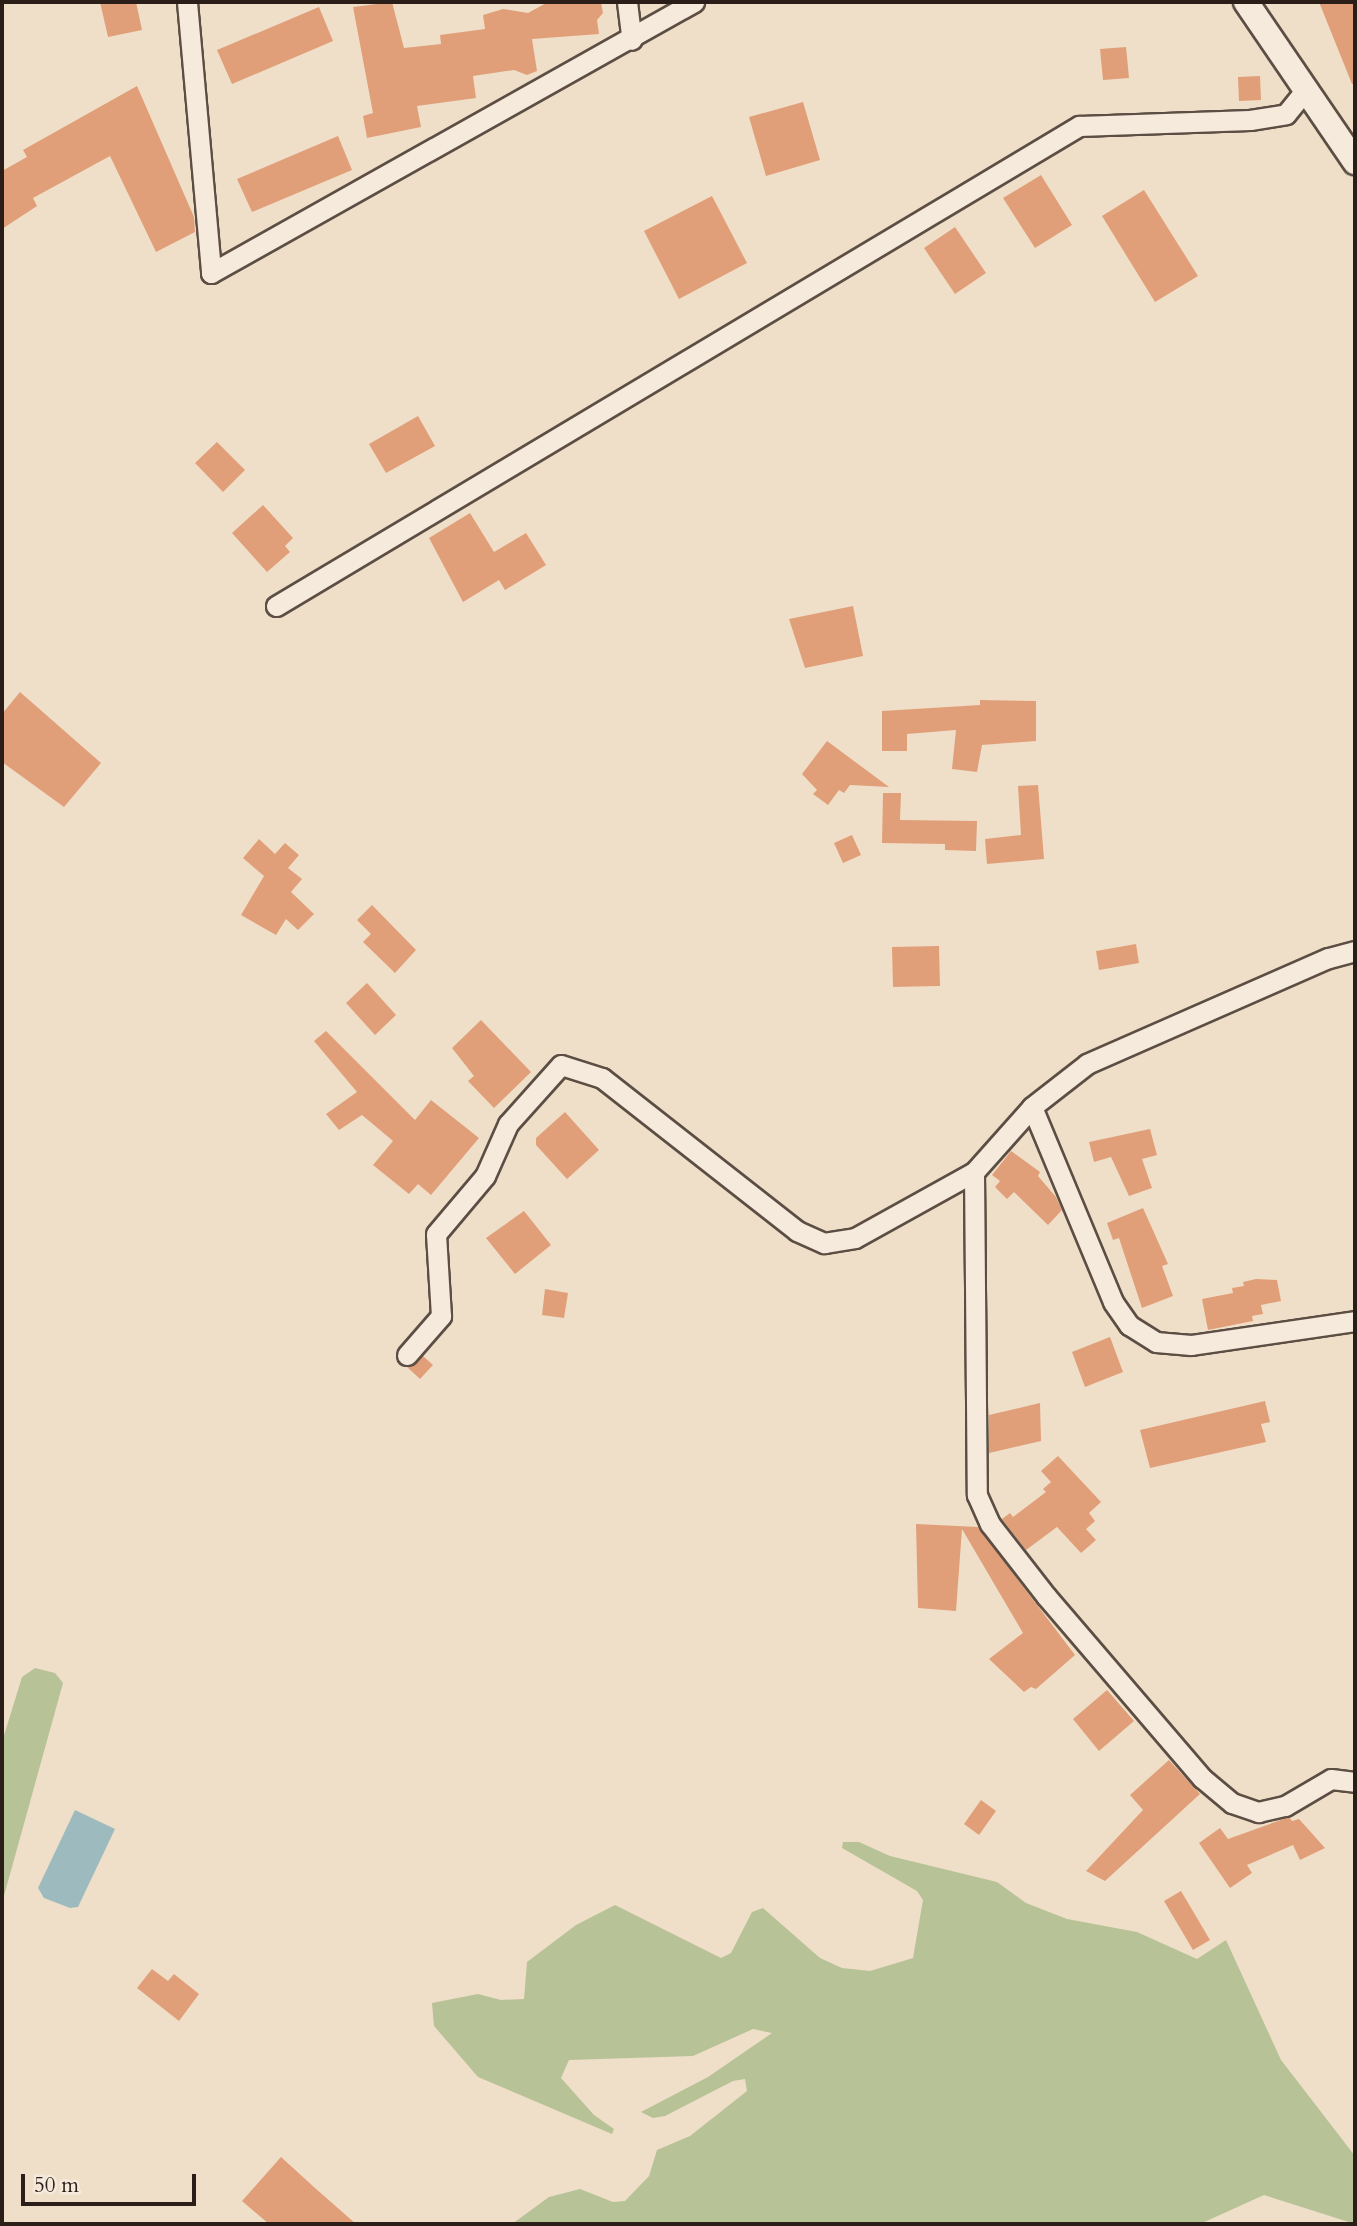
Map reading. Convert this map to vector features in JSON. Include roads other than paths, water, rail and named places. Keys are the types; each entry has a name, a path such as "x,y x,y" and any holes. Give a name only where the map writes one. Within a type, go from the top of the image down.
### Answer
{"street":[{"path":"187,2 211,274 632,40 694,2"},
{"path":"627,2 632,40"},
{"path":"1245,2 1304,92 1355,162"},
{"path":"276,606 1079,126 1262,118 1286,114 1304,92"},
{"path":"407,1354 441,1317 436,1234 485,1176 508,1124 561,1065 602,1078 810,1240 837,1243 855,1238 974,1172 1032,1107 1087,1064 1328,958 1355,951"},
{"path":"1032,1107 1114,1302 1129,1325 1156,1342 1191,1345 1355,1321"},
{"path":"974,1172 977,1495 990,1524 1045,1596 1202,1778 1232,1803 1258,1812 1285,1806 1331,1779 1355,1782"}],"water":[{"path":"75,1810 115,1829 78,1907 70,1908 44,1898 38,1888"}]}
